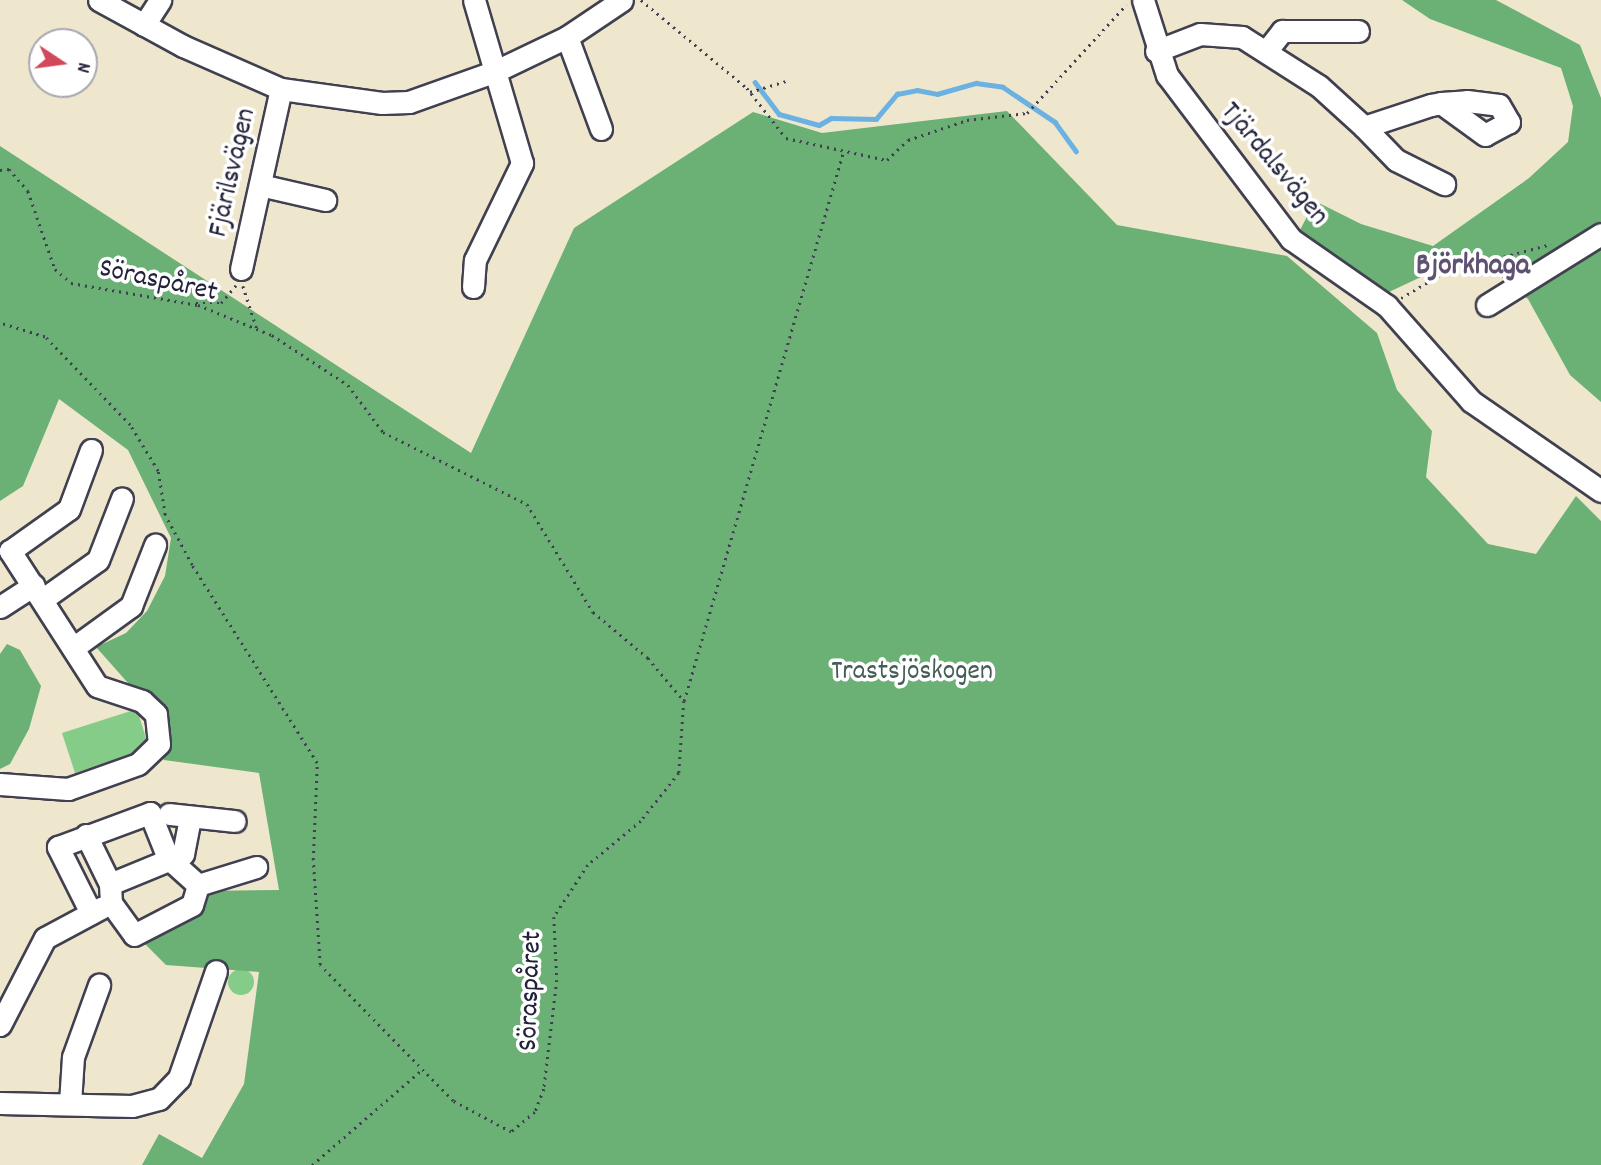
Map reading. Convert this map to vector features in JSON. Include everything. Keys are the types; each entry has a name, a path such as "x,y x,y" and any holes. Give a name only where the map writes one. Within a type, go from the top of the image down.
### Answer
{"street":[{"name":"Fjärilsvägen","path":"99,0 144,25 281,89 357,102 409,102 496,71 567,37 622,0"},
{"path":"144,25 160,0"},
{"path":"473,288 475,260 522,163 474,0"},
{"name":"Tjärdalsvägen","path":"1143,0 1156,51 1213,141 1291,239 1387,306 1471,401 1601,491"},
{"path":"1268,49 1282,31 1358,31"},
{"path":"1156,51 1213,33 1268,49 1364,127 1396,160 1444,184"},
{"path":"567,37 601,130"},
{"name":"Fjärilsvägen","path":"241,269 281,89"},
{"path":"1364,127 1441,103"},
{"path":"260,185 325,200"},
{"path":"1487,305 1593,239"},
{"path":"0,784 68,789 138,764 159,744 156,714 142,701 97,686 10,551 69,509 91,450"},
{"path":"0,607 38,592 98,560 122,498"},
{"path":"73,648 131,606 155,545"},
{"path":"91,913 58,847 150,813 168,858 198,885"},
{"path":"0,1026 45,939 91,913 110,894 168,858 183,854 180,816 235,821"},
{"path":"86,835 110,894 134,935 192,905 198,885"},
{"path":"198,885 256,867"},
{"path":"0,1103 150,1104 171,1089 212,997 216,971"},
{"path":"70,1103 73,1057 99,985"}],"path":[{"path":"641,0 750,92 786,138 843,153 887,160 908,140 955,124 1027,113 1041,102 1132,0"},
{"path":"750,92 758,87 786,81"},
{"path":"684,701 843,153"},
{"name":"Söraspåret","path":"0,170 9,170 28,191 55,269 71,283 189,303 257,329 348,385 383,432 527,504 593,612 648,658 684,701 679,773 641,821 588,865 554,917 552,1034 535,1112 511,1132 481,1120 423,1069 320,965 313,860 317,763 192,565 165,515 159,471 130,425 45,337 0,323"},
{"path":"1387,306 1443,273 1557,243"},
{"path":"189,303 221,303 234,292 241,269"},
{"path":"241,269 245,304 257,329"},
{"path":"312,1165 423,1069"}],"green space":[{"path":"1402,0 1496,0 1580,45 1601,98 1601,402 1570,375 1528,299 1472,253 1389,292 1298,234 1315,201 1361,224 1433,246 1529,178 1568,142 1573,106 1561,68 1430,19"},
{"name":"Trastsjöskogen","path":"1007,111 1117,225 1287,256 1377,333 1397,390 1432,431 1426,477 1488,544 1536,554 1576,496 1601,521 1601,1165 142,1165 159,1134 202,1158 244,1084 259,972 166,965 138,937 202,891 279,890 259,773 164,760 136,692 96,647 126,633 147,611 165,576 171,538 128,450 59,399 23,486 0,501 0,146 471,453 574,228 753,112 822,133"},
{"path":"7,644 20,650 41,686 29,729 10,764 0,769 0,654"},
{"path":"137,709 149,748 75,773 62,733"},
{"path":"241,969 250,973 254,982 250,991 241,995 232,991 228,982 232,973"}],"waterway":[{"path":"755,82 779,114 819,125 831,118 876,119 897,94 917,90 937,94 976,83 1003,87 1055,122 1076,151"}],"district":[{"name":"Björkhaga","path":"1473,268"}]}
